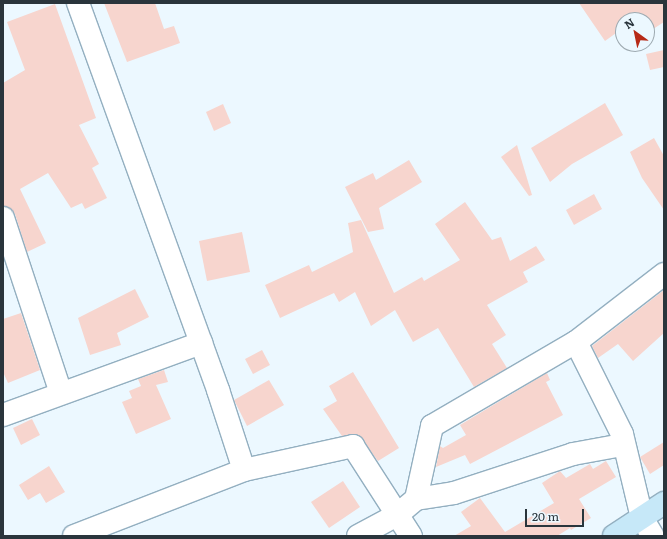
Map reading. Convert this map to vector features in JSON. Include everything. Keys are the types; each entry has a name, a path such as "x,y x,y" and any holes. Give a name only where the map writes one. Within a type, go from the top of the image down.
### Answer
{"main road":[{"path":"614,536 648,527 664,503"}],"street":[{"path":"78,3 201,343 244,470"},
{"path":"3,218 62,393"},
{"path":"416,499 432,426 576,342 664,274"},
{"path":"576,342 622,434 622,445 648,527"},
{"path":"3,415 201,343"},
{"path":"358,536 397,515 416,499 454,493 573,454 622,445"},
{"path":"74,536 244,470 353,446 411,536"}],"building":[{"path":"104,3 155,3 164,29 174,26 180,43 127,62"},
{"path":"579,3 664,3 664,22 655,28 655,12 615,12 615,34 605,41"},
{"path":"55,4 96,118 79,125 99,164 92,168 107,198 85,209 82,203 71,208 48,173 20,189 46,243 27,252 15,214 3,206 3,83 25,70 7,22"},
{"path":"664,50 664,67 650,70 646,54"},
{"path":"605,103 623,135 572,164 550,182 531,148"},
{"path":"223,104 231,123 214,131 206,112"},
{"path":"654,138 664,156 664,210 642,178 630,152"},
{"path":"517,145 532,195 529,196 501,157"},
{"path":"409,160 422,182 379,208 384,229 368,232 345,187 373,173 376,180"},
{"path":"594,194 602,209 574,225 566,210"},
{"path":"465,202 492,240 501,237 510,261 536,246 545,260 523,272 528,282 487,305 506,335 492,344 507,368 474,387 438,328 413,342 395,310 371,326 355,292 339,302 334,293 280,318 265,285 309,265 312,272 353,252 348,223 361,220 394,293 422,277 424,281 460,260 435,224"},
{"path":"242,232 250,272 207,281 199,241"},
{"path":"135,289 149,317 117,333 121,345 90,355 78,318"},
{"path":"664,290 664,333 633,361 618,344 598,358 592,346"},
{"path":"21,313 40,370 8,383 3,372 3,319"},
{"path":"262,350 270,365 253,374 245,359"},
{"path":"164,370 168,382 156,385 171,419 136,434 122,402 132,398 129,391 141,386 138,379"},
{"path":"353,372 399,448 378,461 358,435 342,436 323,409 337,401 329,386"},
{"path":"547,373 550,380 546,382 563,415 470,464 465,455 436,467 440,446 443,448 466,435 460,425"},
{"path":"269,380 284,405 247,426 234,400"},
{"path":"32,419 40,435 21,445 13,428"},
{"path":"664,442 664,465 650,474 640,457"},
{"path":"606,461 616,477 579,499 591,518 571,530 570,528 557,536 454,536 471,526 461,512 480,498 505,532 554,503 542,483 560,471 566,478 590,464 593,469"},
{"path":"49,466 65,492 46,503 40,493 28,500 19,485"},
{"path":"343,481 360,507 329,528 311,502"}]}
